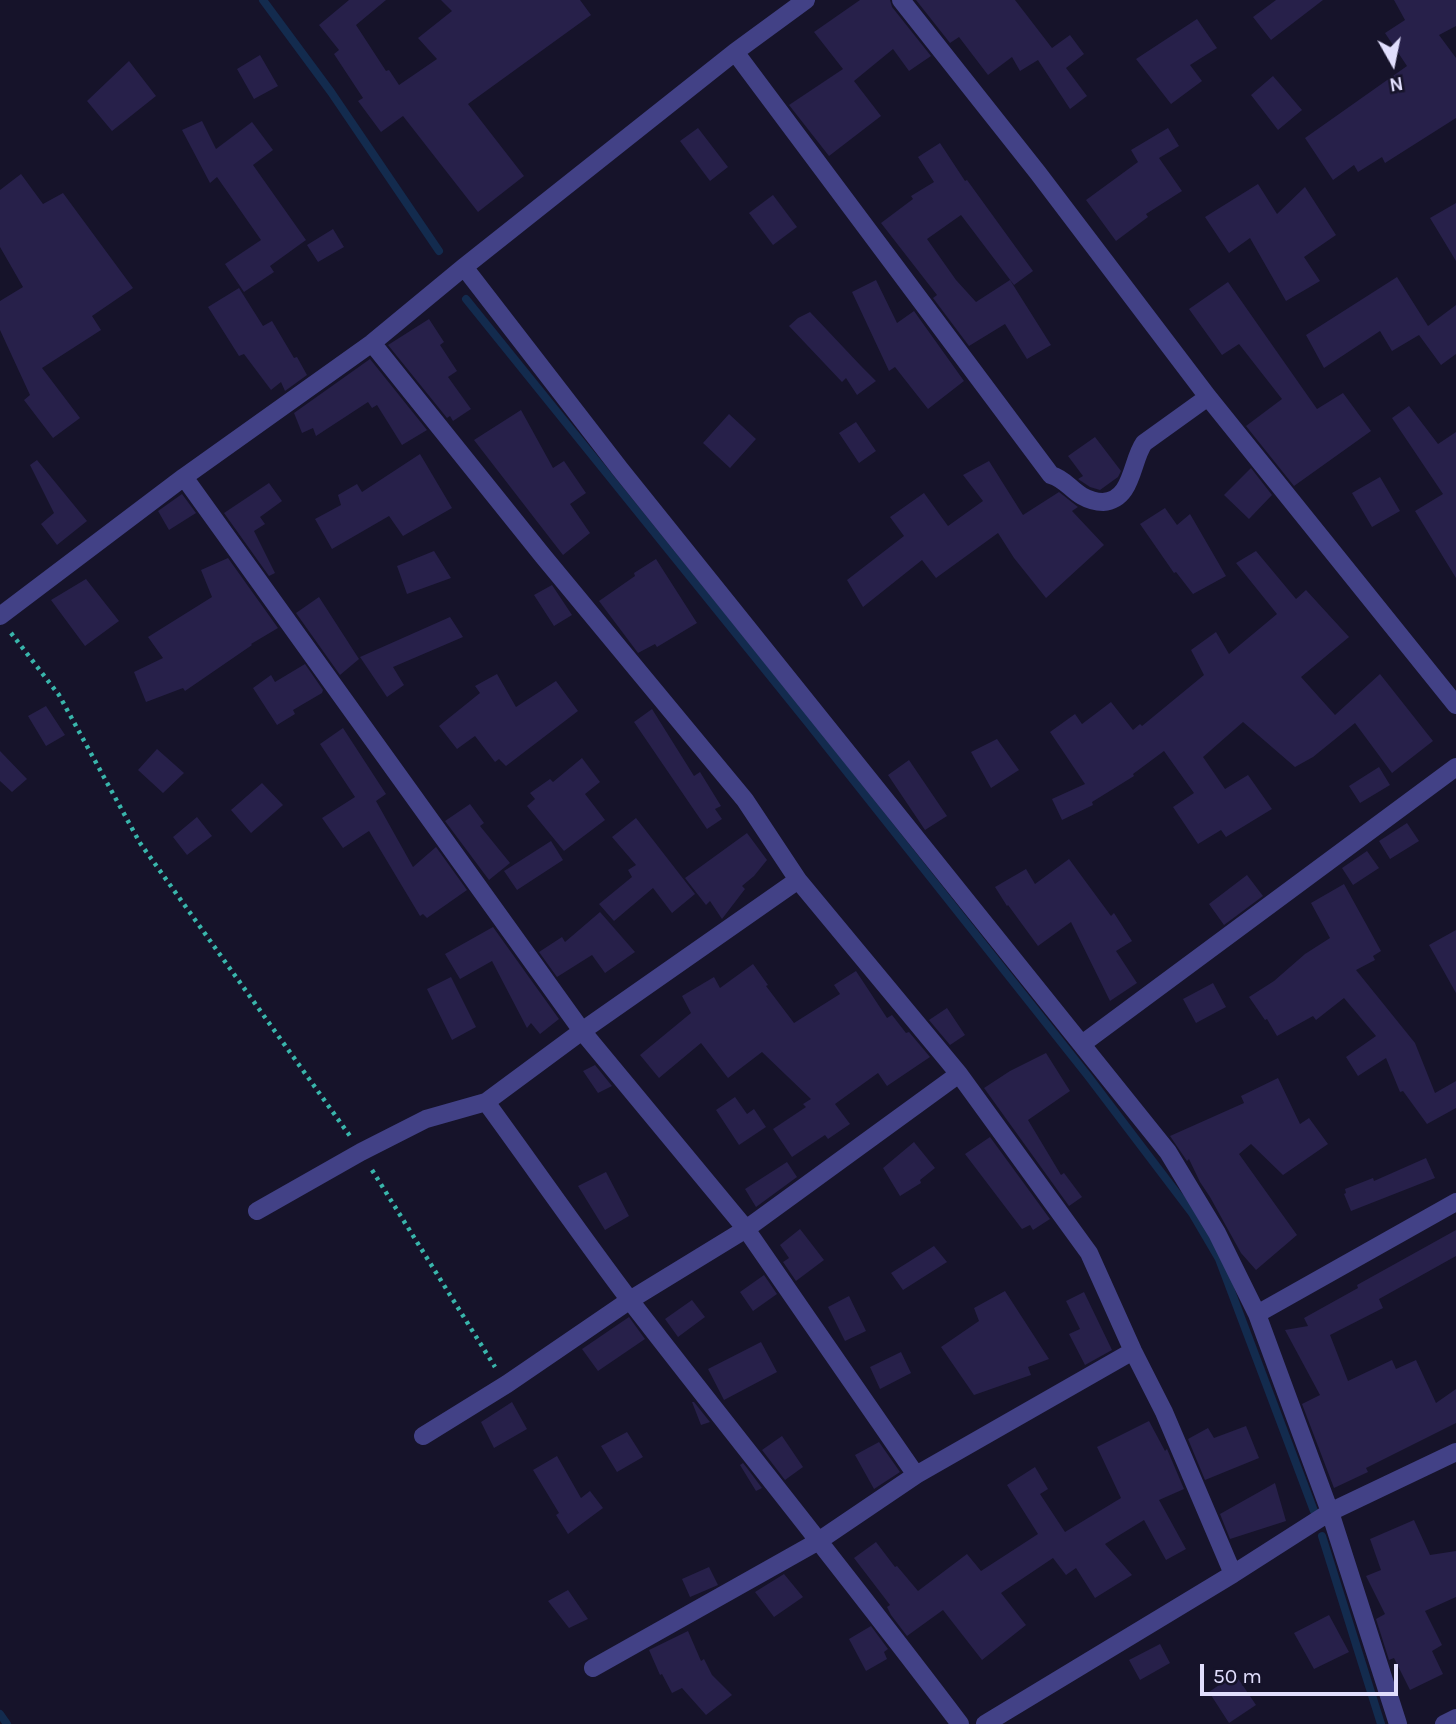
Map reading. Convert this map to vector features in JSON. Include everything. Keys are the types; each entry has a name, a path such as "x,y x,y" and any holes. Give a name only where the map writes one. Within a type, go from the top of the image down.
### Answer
{"street":[{"path":"4,623 184,477 372,343 735,52 806,0"},
{"path":"901,0 1030,162 1208,397 1456,705"},
{"path":"735,52 1051,475 1063,479 1081,496 1094,502 1109,501 1125,489 1134,469 1137,453 1144,443 1208,397"},
{"path":"464,267 620,469 1168,1152 1217,1233 1258,1314 1330,1512 1398,1724"},
{"path":"372,343 543,556 745,800 798,880 958,1074 1089,1253 1164,1412 1233,1574"},
{"path":"184,477 582,1031 746,1228 916,1475"},
{"path":"1082,1044 1456,766"},
{"path":"257,1211 426,1119 486,1102 582,1031 798,880"},
{"path":"423,1436 507,1384 630,1300 746,1228 958,1074"},
{"path":"486,1102 630,1300 817,1542 873,1608 960,1724"},
{"path":"1258,1314 1456,1202"},
{"path":"593,1668 817,1542 916,1475 1133,1351"},
{"path":"985,1724 1330,1512 1456,1452"},
{"path":"1444,1724 1456,1718"}],"path":[{"path":"4,623 59,695 140,843 361,1152 507,1384"}],"building":[{"path":"349,0 386,0 356,25 386,71 389,70 399,85 437,59 418,38 452,11 441,0 580,0 591,15 468,104 524,176 478,212 403,116 381,132 358,101 363,98 334,54 339,50 319,25"},
{"path":"860,0 890,0 892,7 931,56 909,71 893,49 854,81 881,116 829,156 789,105 843,69 814,32"},
{"path":"916,0 1015,0 1052,48 1070,35 1084,54 1066,68 1087,96 1070,109 1038,60 1020,71 1012,57 988,75 959,37 950,43"},
{"path":"1276,0 1323,0 1271,40 1253,17"},
{"path":"1394,0 1456,0 1456,26 1439,35 1456,58 1456,118 1385,163 1382,157 1358,172 1354,165 1333,180 1305,138 1407,66 1385,33 1405,20"},
{"path":"1197,19 1217,48 1190,65 1202,81 1171,104 1136,59"},
{"path":"260,55 278,86 254,99 237,69"},
{"path":"129,61 156,96 112,131 87,101"},
{"path":"1273,76 1302,110 1278,130 1251,95"},
{"path":"202,121 216,149 252,122 273,150 253,165 306,240 270,266 274,272 244,292 225,264 261,240 217,177 210,183 182,130"},
{"path":"698,128 728,167 710,181 680,141"},
{"path":"1168,128 1179,146 1159,158 1182,191 1146,214 1148,217 1116,241 1086,200 1138,162 1131,150"},
{"path":"940,143 965,181 967,180 1033,271 1014,285 961,215 927,239 956,280 976,302 1010,280 1051,345 1027,359 1005,324 969,346 933,298 937,295 881,223 913,199 911,196 934,182 918,157"},
{"path":"21,174 43,204 63,193 133,288 92,316 101,330 42,368 80,418 53,438 24,400 30,395 0,330 0,301 23,287 0,247 0,190"},
{"path":"1258,184 1277,214 1305,187 1336,235 1304,257 1320,281 1286,301 1250,238 1229,253 1205,217"},
{"path":"773,195 797,227 773,245 749,213"},
{"path":"1456,203 1456,261 1430,218"},
{"path":"333,229 344,247 318,262 307,245"},
{"path":"1397,277 1428,326 1456,305 1456,354 1441,365 1419,335 1392,351 1380,331 1324,368 1306,335"},
{"path":"876,280 897,323 914,311 964,381 928,409 895,367 889,371 852,292"},
{"path":"1228,282 1317,409 1343,393 1371,431 1294,486 1246,426 1282,399 1239,344 1222,355 1189,309"},
{"path":"239,288 263,326 272,321 307,375 285,391 281,382 271,390 244,354 239,356 208,307"},
{"path":"810,312 876,381 857,395 846,378 842,382 789,326"},
{"path":"429,319 444,342 440,345 457,371 448,377 471,409 453,421 450,416 447,418 388,345"},
{"path":"370,359 427,430 402,445 377,405 372,408 368,402 316,436 313,428 302,433 294,413"},
{"path":"1409,406 1438,444 1456,432 1456,578 1415,511 1443,494 1392,418"},
{"path":"521,410 553,468 564,461 586,493 570,504 590,533 563,555 474,440"},
{"path":"729,414 756,439 730,468 703,443"},
{"path":"856,422 876,451 859,463 839,433"},
{"path":"1095,437 1121,471 1118,477 1100,490 1078,479 1083,476 1068,456"},
{"path":"420,454 452,508 403,536 389,516 332,549 315,519 341,505 338,495 357,484 362,492"},
{"path":"37,460 87,521 57,545 41,524 54,513 30,465"},
{"path":"989,461 1023,515 1059,492 1078,507 1072,511 1104,545 1046,598 998,533 936,578 922,560 863,607 847,580 904,536 890,517 924,493 948,526 983,501 963,475"},
{"path":"1251,468 1272,495 1249,519 1224,495"},
{"path":"1380,477 1400,511 1372,527 1352,493"},
{"path":"269,483 282,501 260,517 265,524 254,531 275,573 269,576 224,513"},
{"path":"182,494 196,513 169,530 158,511"},
{"path":"1165,508 1177,525 1190,514 1226,576 1193,594 1176,572 1174,573 1140,524"},
{"path":"434,551 451,578 407,594 397,566"},
{"path":"1256,551 1296,599 1306,590 1349,637 1301,677 1335,715 1380,674 1433,741 1392,773 1355,723 1313,757 1295,767 1243,722 1203,757 1225,789 1248,775 1272,809 1226,837 1221,830 1198,844 1173,807 1194,793 1164,751 1133,774 1134,776 1092,802 1093,805 1062,820 1052,799 1085,784 1050,732 1075,714 1082,724 1111,702 1133,730 1140,724 1142,726 1204,675 1191,650 1216,632 1229,654 1277,614 1236,563"},
{"path":"228,558 278,628 185,691 183,688 146,702 134,672 163,658 148,637 212,597 201,570"},
{"path":"656,559 697,623 657,647 655,644 638,653 599,601"},
{"path":"86,579 119,621 85,646 51,600"},
{"path":"552,585 572,615 554,626 534,595"},
{"path":"319,597 359,659 340,675 296,613"},
{"path":"450,617 463,637 393,667 404,685 387,697 360,657"},
{"path":"305,664 323,690 322,693 293,710 295,714 277,725 253,688 271,675 275,682"},
{"path":"497,674 516,707 556,681 578,711 506,766 499,759 495,762 475,736 457,749 439,726 480,693 475,686"},
{"path":"46,706 65,735 46,746 28,716"},
{"path":"652,709 694,776 700,772 721,806 715,809 722,819 707,829 634,722"},
{"path":"343,728 386,794 376,801 413,867 436,847 467,890 427,918 423,914 420,916 369,831 343,848 322,818 355,797 320,744"},
{"path":"997,739 1019,770 991,788 971,752"},
{"path":"157,749 184,773 163,793 138,770"},
{"path":"0,751 27,779 12,792 0,781"},
{"path":"582,758 600,782 585,794 605,820 564,851 527,806 535,799 530,793 550,779 553,782"},
{"path":"909,760 947,816 925,830 888,775"},
{"path":"1379,767 1390,785 1360,803 1349,786"},
{"path":"262,783 283,805 251,833 231,810"},
{"path":"470,804 484,823 480,826 510,863 489,880 445,821"},
{"path":"197,817 212,836 187,855 173,837"},
{"path":"636,818 695,894 672,913 653,888 614,921 599,904 632,877 628,870 636,865 612,837"},
{"path":"1407,823 1419,841 1390,859 1379,841"},
{"path":"747,833 767,860 742,886 745,889 722,919 710,901 706,905 685,878"},
{"path":"551,841 563,860 517,890 504,871"},
{"path":"1367,851 1379,868 1353,885 1342,868"},
{"path":"1069,859 1111,916 1114,913 1132,941 1116,951 1137,983 1110,1001 1071,922 1038,946 995,887 1026,869 1035,884"},
{"path":"1247,875 1263,896 1224,925 1209,904"},
{"path":"1344,884 1381,951 1373,956 1375,960 1356,970 1415,1043 1435,1093 1456,1081 1456,1108 1427,1124 1403,1091 1400,1092 1386,1058 1358,1076 1346,1057 1376,1036 1344,998 1316,1020 1313,1016 1277,1036 1249,997 1330,938 1311,903"},
{"path":"600,912 635,952 605,973 592,955 557,977 539,952 562,937 565,942"},
{"path":"493,927 559,1019 540,1034 531,1023 527,1028 492,961 460,979 445,954"},
{"path":"1456,930 1456,993 1429,945"},
{"path":"753,964 794,1023 840,994 834,985 856,971 887,1018 892,1015 930,1057 887,1086 878,1073 835,1104 850,1124 828,1139 825,1135 792,1157 773,1129 806,1107 803,1104 811,1099 762,1052 728,1078 701,1043 659,1078 640,1055 691,1013 682,996 714,977 720,988"},
{"path":"451,977 476,1027 452,1040 427,989"},
{"path":"1213,983 1226,1007 1196,1023 1183,999"},
{"path":"947,1008 965,1035 950,1045 929,1020"},
{"path":"1046,1053 1070,1091 1028,1120 1061,1175 1064,1173 1082,1197 1069,1206 984,1088"},
{"path":"595,1065 612,1086 598,1093 583,1071"},
{"path":"1278,1078 1300,1124 1309,1118 1328,1144 1283,1175 1251,1144 1239,1154 1297,1235 1256,1270 1241,1253 1189,1159 1187,1161 1170,1136 1244,1103 1241,1096"},
{"path":"735,1097 747,1114 754,1109 766,1127 739,1145 716,1110"},
{"path":"990,1137 1050,1219 1033,1230 1030,1225 1022,1229 965,1154"},
{"path":"914,1142 935,1168 920,1180 921,1183 900,1196 883,1168"},
{"path":"1426,1158 1435,1178 1351,1211 1344,1194 1345,1189 1373,1178 1374,1181"},
{"path":"787,1162 797,1177 756,1207 745,1189"},
{"path":"606,1172 629,1216 605,1230 578,1186"},
{"path":"800,1229 824,1260 796,1281 783,1262 789,1258 780,1245"},
{"path":"1456,1230 1456,1256 1379,1299 1383,1308 1330,1335 1348,1381 1392,1360 1396,1369 1416,1360 1436,1403 1456,1389 1456,1423 1366,1468 1368,1472 1334,1488 1302,1404 1320,1395 1285,1330 1308,1326 1304,1318"},
{"path":"934,1246 947,1262 903,1290 891,1273"},
{"path":"764,1275 777,1294 753,1311 740,1292"},
{"path":"1005,1291 1049,1359 1028,1367 1031,1375 974,1395 941,1347 979,1321 974,1308"},
{"path":"1084,1292 1112,1350 1085,1365 1069,1334 1080,1329 1066,1301"},
{"path":"849,1296 866,1331 845,1341 828,1307"},
{"path":"692,1300 705,1317 678,1337 665,1319"},
{"path":"629,1317 645,1339 598,1371 582,1349"},
{"path":"761,1342 777,1372 724,1400 708,1369"},
{"path":"901,1352 911,1373 880,1389 870,1367"},
{"path":"512,1402 527,1429 494,1448 481,1422"},
{"path":"694,1402 710,1422 701,1425"},
{"path":"1149,1421 1165,1451 1167,1449 1184,1489 1159,1500 1186,1549 1166,1560 1144,1520 1105,1544 1132,1575 1095,1598 1076,1568 1066,1575 1053,1558 1001,1593 1026,1625 982,1660 943,1610 907,1636 891,1615 887,1607 890,1605 854,1558 876,1542 918,1591 967,1554 981,1571 1038,1534 1007,1485 1035,1467 1048,1489 1040,1494 1065,1532 1121,1498 1097,1447"},
{"path":"1246,1426 1259,1458 1205,1480 1188,1439 1208,1428 1214,1438"},
{"path":"627,1432 643,1457 617,1472 601,1446"},
{"path":"782,1436 803,1467 785,1480 762,1450"},
{"path":"879,1442 900,1472 874,1489 855,1455"},
{"path":"557,1456 581,1498 590,1491 603,1508 568,1534 556,1515 559,1513 533,1470"},
{"path":"743,1463 762,1488 756,1491 740,1465"},
{"path":"1275,1483 1286,1521 1230,1539 1220,1514"},
{"path":"1414,1520 1430,1555 1456,1551 1456,1597 1425,1611 1442,1645 1432,1651 1443,1674 1410,1690 1394,1658 1389,1660 1376,1619 1385,1614 1366,1576 1381,1570 1370,1539"},
{"path":"709,1567 718,1585 690,1597 682,1579"},
{"path":"784,1574 803,1597 774,1617 755,1592"},
{"path":"568,1590 588,1619 569,1628 548,1601"},
{"path":"1329,1615 1349,1652 1314,1669 1294,1633"},
{"path":"871,1626 888,1649 884,1652 887,1659 866,1671 849,1639"},
{"path":"688,1631 701,1661 704,1659 712,1675 732,1695 706,1715 682,1688 672,1693 649,1650"},
{"path":"1160,1644 1170,1663 1140,1680 1129,1660"},
{"path":"1235,1674 1256,1705 1229,1723 1209,1692"}],"waterway":[{"path":"263,0 331,92 439,251"},
{"path":"466,299 808,723 1088,1076 1192,1213 1219,1259 1314,1511"},
{"path":"1322,1536 1381,1724"},
{"path":"0,1714 7,1724"}]}
